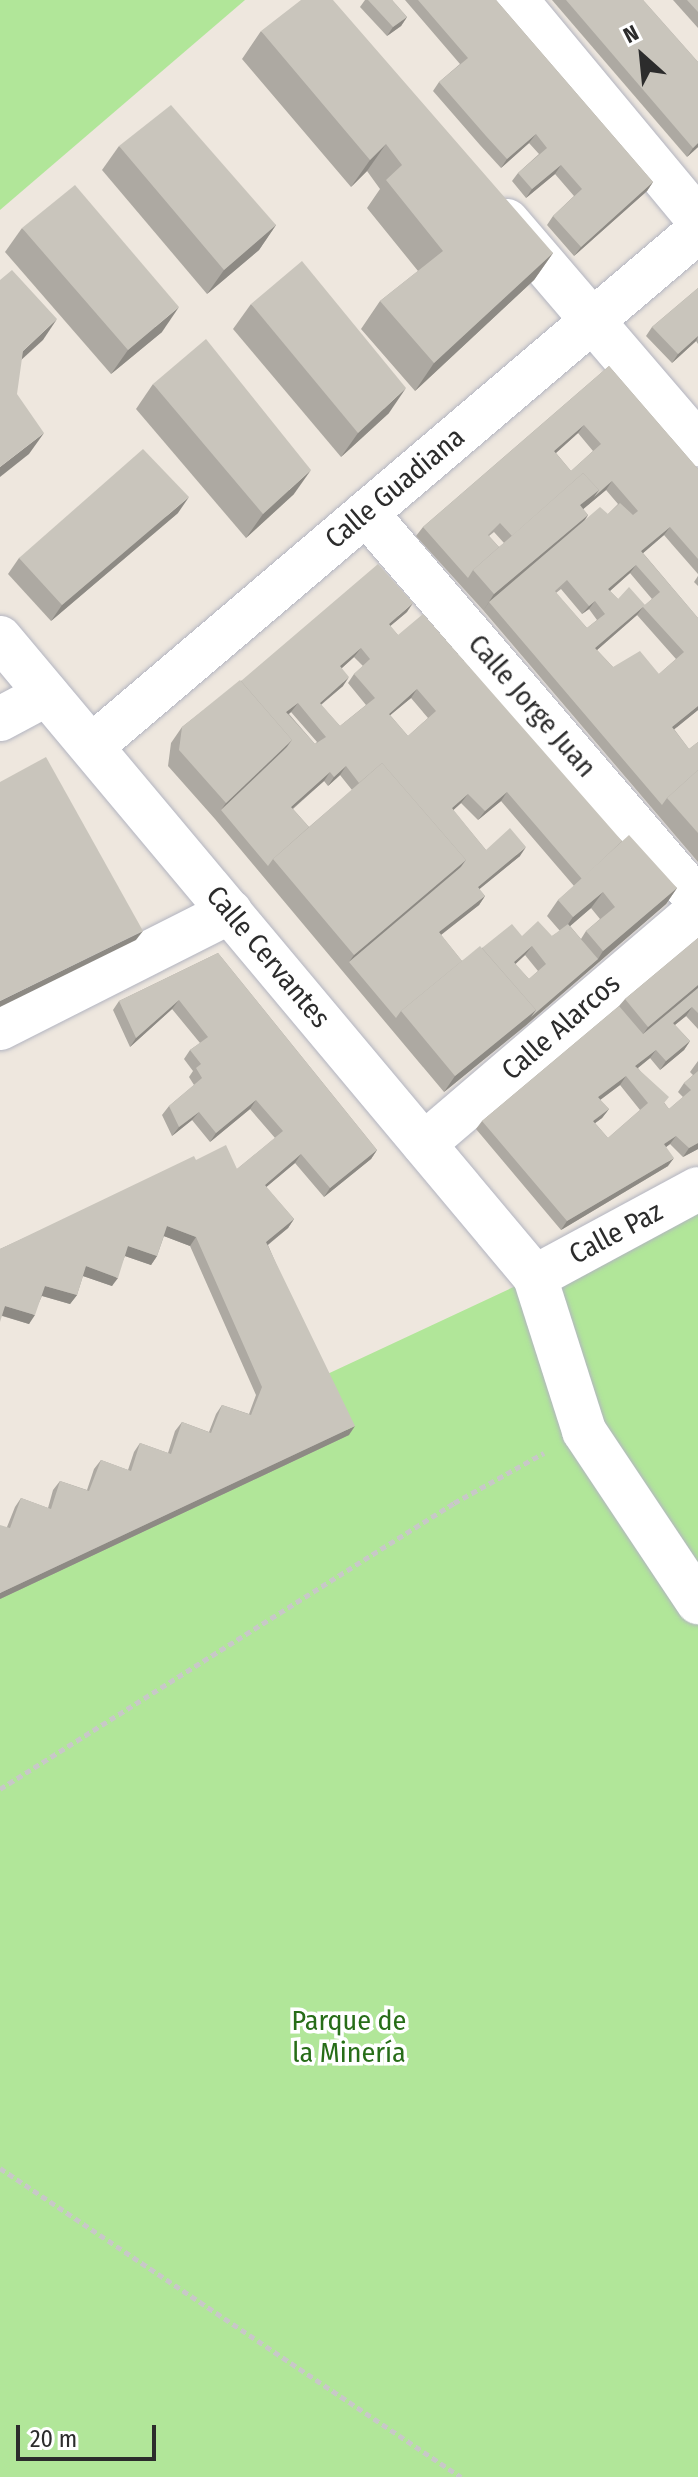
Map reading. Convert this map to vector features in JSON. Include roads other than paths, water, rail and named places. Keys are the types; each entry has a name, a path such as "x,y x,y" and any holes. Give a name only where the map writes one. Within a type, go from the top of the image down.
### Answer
{"street":[{"path":"516,0 698,219"},
{"path":"480,190 698,444"},
{"name":"Calle Guadiana","path":"92,746 698,231"},
{"name":"Calle Jorge Juan","path":"366,513 698,900"},
{"name":"Calle Cervantes","path":"0,638 535,1277"},
{"path":"0,719 47,694"},
{"name":"Calle Alarcos","path":"424,1144 698,910"},
{"path":"0,1028 230,912"},
{"name":"Calle Paz","path":"535,1277 698,1189"},
{"path":"535,1277 584,1431 698,1602"}],"park label":[{"name":"Parque de la Minería","path":"349,2037"}]}
